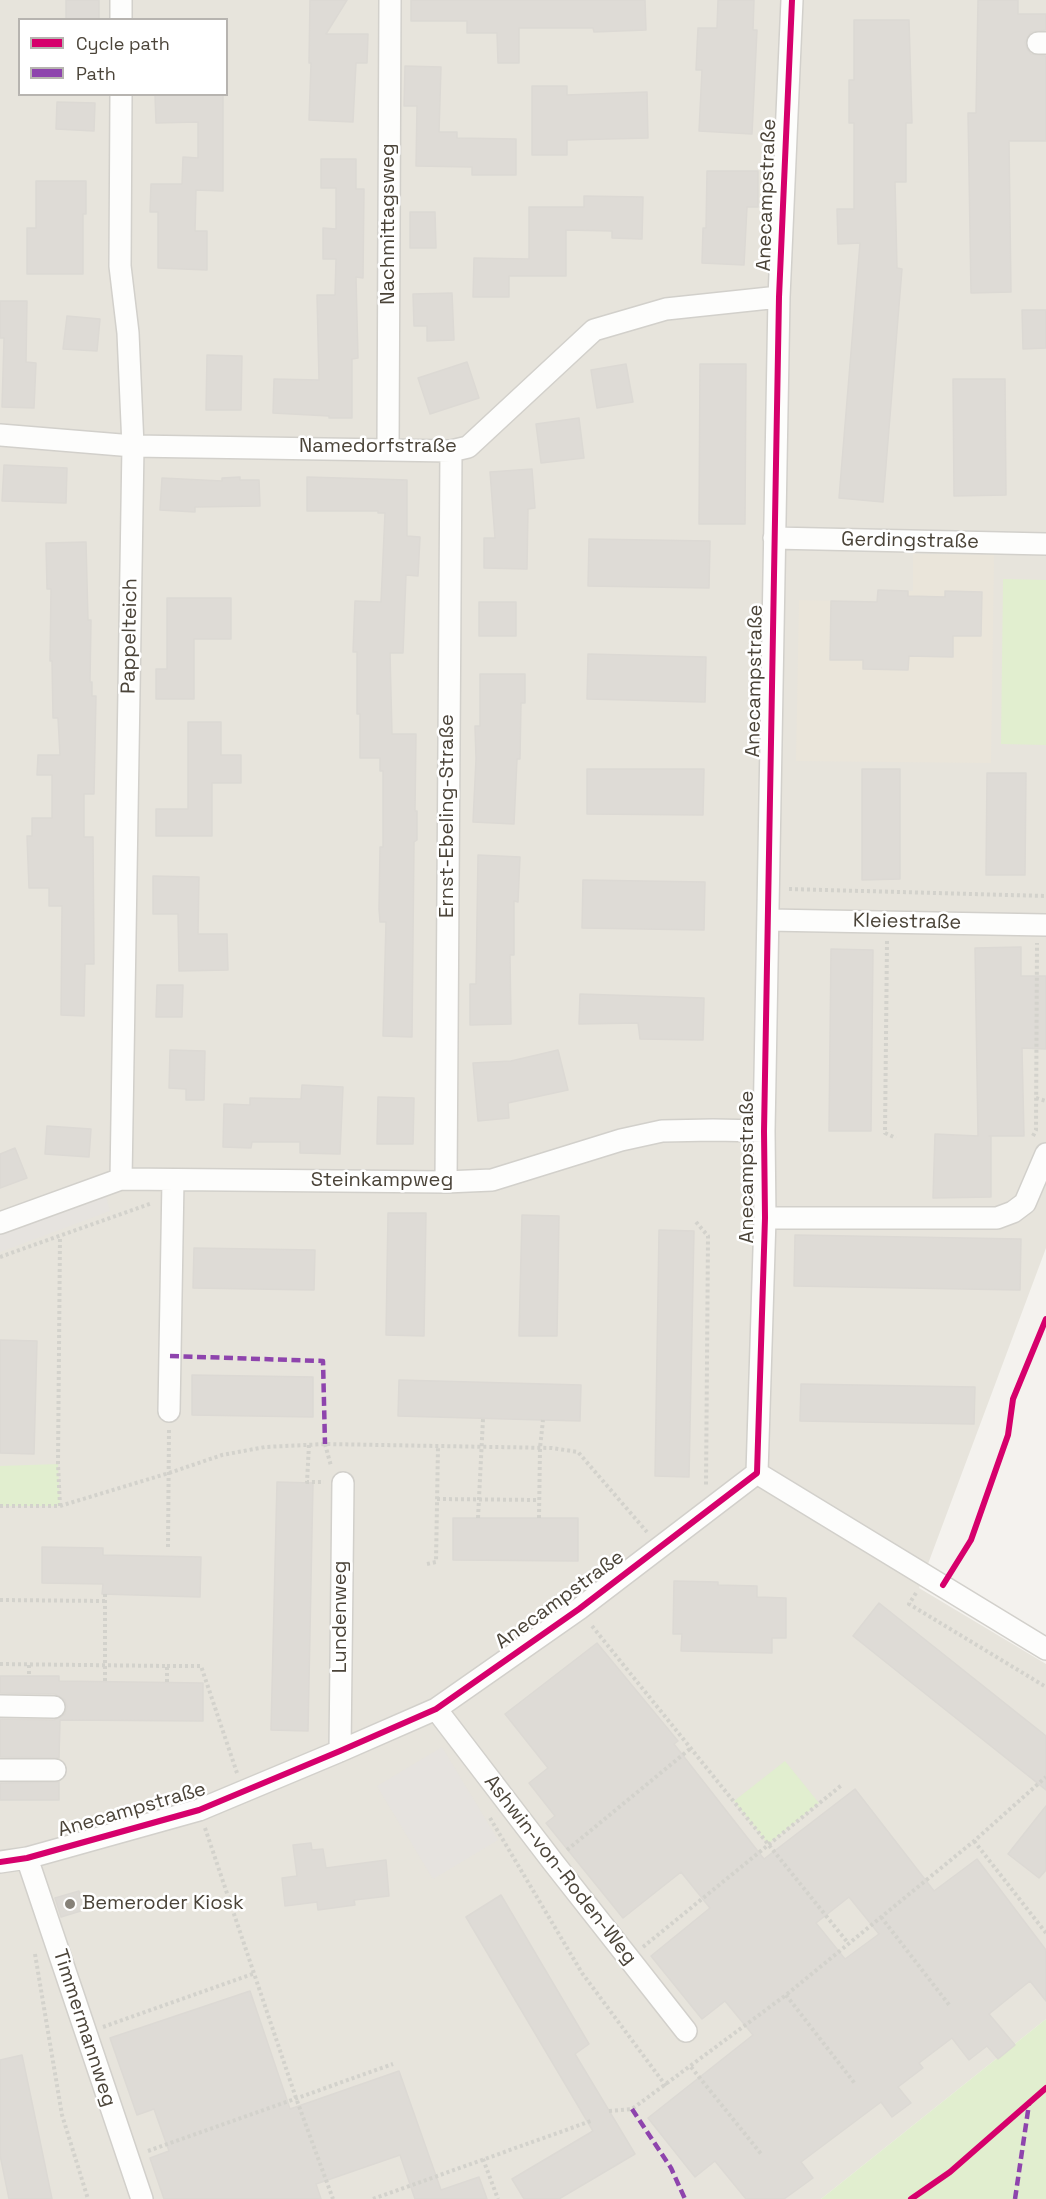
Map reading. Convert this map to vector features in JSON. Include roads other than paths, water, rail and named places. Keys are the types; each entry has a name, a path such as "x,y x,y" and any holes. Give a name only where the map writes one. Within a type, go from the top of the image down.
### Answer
{"street":[{"path":"121,0 121,18"},
{"name":"Nachmittagsweg","path":"388,449 390,0"},
{"name":"Anecampstraße","path":"0,1862 27,1858 199,1810 340,1752 436,1708 579,1609 757,1473 765,1218 764,1131 779,297 792,0"},
{"name":"Pappelteich","path":"121,96 120,266 128,333 133,446 121,1179"},
{"name":"Namedorfstraße","path":"0,435 133,446 451,451 468,447 594,330 666,309 779,297"},
{"name":"Ernst-Ebeling-Straße","path":"446,1182 451,451"},
{"name":"Gerdingstraße","path":"774,538 1046,544"},
{"name":"Kleiestraße","path":"768,920 1042,925"},
{"name":"Steinkampweg","path":"0,1223 121,1179 173,1188 492,1180 621,1140 662,1131 764,1131"},
{"path":"765,1218 997,1218 1013,1212 1026,1203 1038,1148"},
{"path":"170,1411 173,1188"},
{"path":"757,1473 1046,1649"},
{"name":"Lundenweg","path":"340,1752 343,1483"},
{"path":"0,1706 54,1707"},
{"name":"Ashwin-von-Roden-Weg","path":"436,1708 686,2031"},
{"path":"0,1770 55,1770"},
{"name":"Timmermannweg","path":"27,1858 142,2199"}],"place":[{"name":"Bemeroder Kiosk","path":"70,1904"}]}
